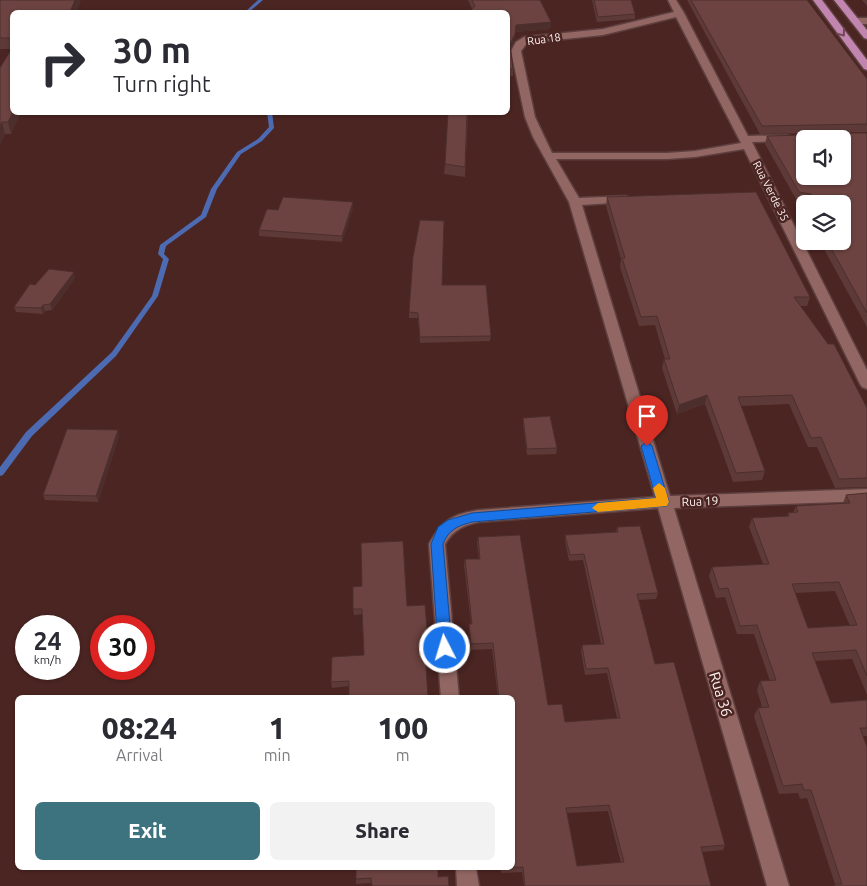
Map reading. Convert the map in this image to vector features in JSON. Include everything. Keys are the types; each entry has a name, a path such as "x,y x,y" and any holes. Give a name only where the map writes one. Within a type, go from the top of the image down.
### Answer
{"main road":[{"path":"817,0 867,67"},
{"path":"838,0 867,36"}],"street":[{"name":"Rua Verde 35","path":"672,0 746,142 767,191 867,384"},
{"name":"Rua 18","path":"663,502 576,202 538,137 530,117 516,51 519,44 532,39 602,32 680,14"},
{"path":"855,21 867,20"},
{"path":"550,156 686,155 746,142 796,138"},
{"path":"576,202 634,199"},
{"name":"Rua 19","path":"450,695 437,544 443,530 452,524 472,517 663,502 867,496"},
{"name":"Rua 36","path":"663,502 778,886"},
{"path":"466,870 468,886"}],"building":[{"path":"0,0 75,0 71,10 10,10 10,38 0,38"},
{"path":"472,0 540,0 551,22 516,25 515,34 510,44 510,10 471,10 475,6"},
{"path":"594,0 631,0 635,14 598,17"},
{"path":"691,0 807,0 867,79 867,124 762,126"},
{"path":"510,44 513,69 510,69"},
{"path":"10,51 12,115 8,122 2,122 0,126 0,68"},
{"path":"448,115 467,115 465,167 445,164"},
{"path":"851,133 867,133 867,313 832,250 851,250 851,195 812,195 799,192 767,136 796,135 796,185 851,185"},
{"path":"756,192 810,297 794,297 828,344 834,344 867,408 867,478 839,479 821,437 811,438 792,395 738,397 765,471 736,473 707,395 679,405 664,359 670,359 657,316 641,317 622,258 625,258 607,197"},
{"path":"283,197 353,202 342,236 259,230 267,209 278,210"},
{"path":"420,220 444,221 442,285 486,285 491,336 420,337 418,313 409,312 413,257"},
{"path":"49,269 74,272 50,304 43,305 41,308 14,307 30,284 35,285"},
{"path":"550,416 557,448 527,449 523,418"},
{"path":"67,429 118,430 96,496 43,495"},
{"path":"867,493 867,676 856,650 812,653 831,703 867,700 867,728 860,728 867,747 867,886 835,886 835,884 842,884 811,790 804,790 802,784 783,786 758,708 769,707 760,681 776,680 757,625 740,626 728,588 719,589 712,567 769,564 752,518 789,516 788,513 798,512 796,506 850,503 846,495","holes":["839,582 857,625 808,628 792,584"]},
{"path":"640,526 658,593 637,594 655,664 674,662 725,845 701,847 711,886 525,886 523,867 515,868 515,695 499,695 493,643 471,644 469,624 472,624 465,559 480,559 478,537 520,535 548,705 562,704 565,722 620,718 608,668 586,669 582,645 604,644 584,554 570,555 565,535 618,532 617,527","holes":["609,805 624,862 577,866 566,808"]},
{"path":"403,541 407,606 425,605 429,651 425,651 428,695 349,695 349,681 331,682 332,657 364,655 362,609 353,609 353,587 362,586 361,543"},
{"path":"356,870 438,870 438,877 448,876 449,886 372,886 371,878 356,879"}],"waterway":[{"path":"249,10 261,0"},
{"path":"0,473 29,434 114,354 155,296 166,259 161,254 163,245 204,216 214,189 239,153 260,140 272,127 270,115"}],"slow traffic":[{"path":"598,508 663,502 659,488"}],"route":[{"path":"445,648 437,544 443,530 452,524 472,517 663,502 647,446"}]}
